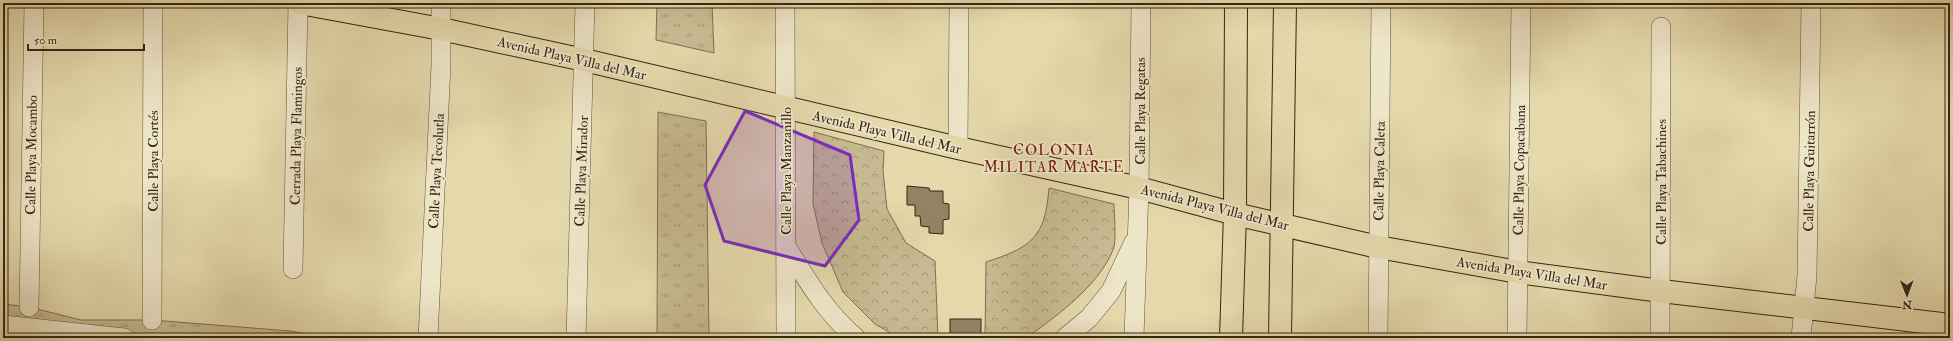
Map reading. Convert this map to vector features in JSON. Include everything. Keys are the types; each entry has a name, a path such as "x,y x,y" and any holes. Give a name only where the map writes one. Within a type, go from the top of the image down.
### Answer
{"main road":[{"name":"Avenida Playa Villa del Mar","path":"299,3 441,29 584,60 958,148 1139,188 1235,214 1378,247 1518,272 1661,291 1950,325"},
{"path":"1231,338 1235,214 1236,3"},
{"path":"1280,338 1285,3"}],"street":[{"name":"Calle Playa Mocambo","path":"29,307 34,3"},
{"name":"Calle Playa Cortés","path":"152,320 153,3"},
{"name":"Cerrada Playa Flamingos","path":"293,269 299,3"},
{"name":"Calle Playa Tecolutla","path":"428,338 441,65 441,3"},
{"name":"Calle Playa Mirador","path":"576,338 585,3"},
{"name":"Calle Playa Manzanillo","path":"785,3 786,338"},
{"path":"958,148 959,3"},
{"name":"Calle Playa Regatas","path":"1134,338 1139,188 1141,3"},
{"name":"Calle Playa Caleta","path":"1378,338 1381,3"},
{"name":"Calle Playa Copacabana","path":"1517,338 1521,3"},
{"name":"Calle Playa Guitarrón","path":"1801,338 1807,276 1811,3"},
{"name":"Calle Playa Tabachines","path":"1660,338 1661,27"},
{"path":"1065,338 1089,318 1111,291 1137,235"},
{"path":"786,246 817,295 839,324 856,338"},
{"path":"3,325 124,338"}],"highlighted area":[{"path":"745,111 850,155 859,220 825,266 724,241 705,185"}],"green space":[{"path":"657,3 712,3 714,53 656,40"},
{"path":"658,112 706,121 709,338 657,338"},
{"path":"814,132 884,151 883,171 887,209 906,243 935,261 938,338 899,338 875,324 843,292 822,243 813,204"},
{"path":"1049,188 1114,204 1115,235 1113,250 1107,263 1088,287 1065,309 1029,336 1025,338 985,338 986,262 1015,251 1033,238 1044,219"},
{"path":"3,304 29,307 81,320 152,320 290,331 332,338 3,338"}],"building":[{"path":"907,186 929,188 930,191 943,191 943,203 949,204 949,219 943,220 943,234 929,233 929,227 921,226 920,216 915,216 915,205 907,205"},
{"path":"950,319 981,319 981,338 950,338"}],"district":[{"name":"COLONIA MILITAR MARTE","path":"1054,158"}]}
